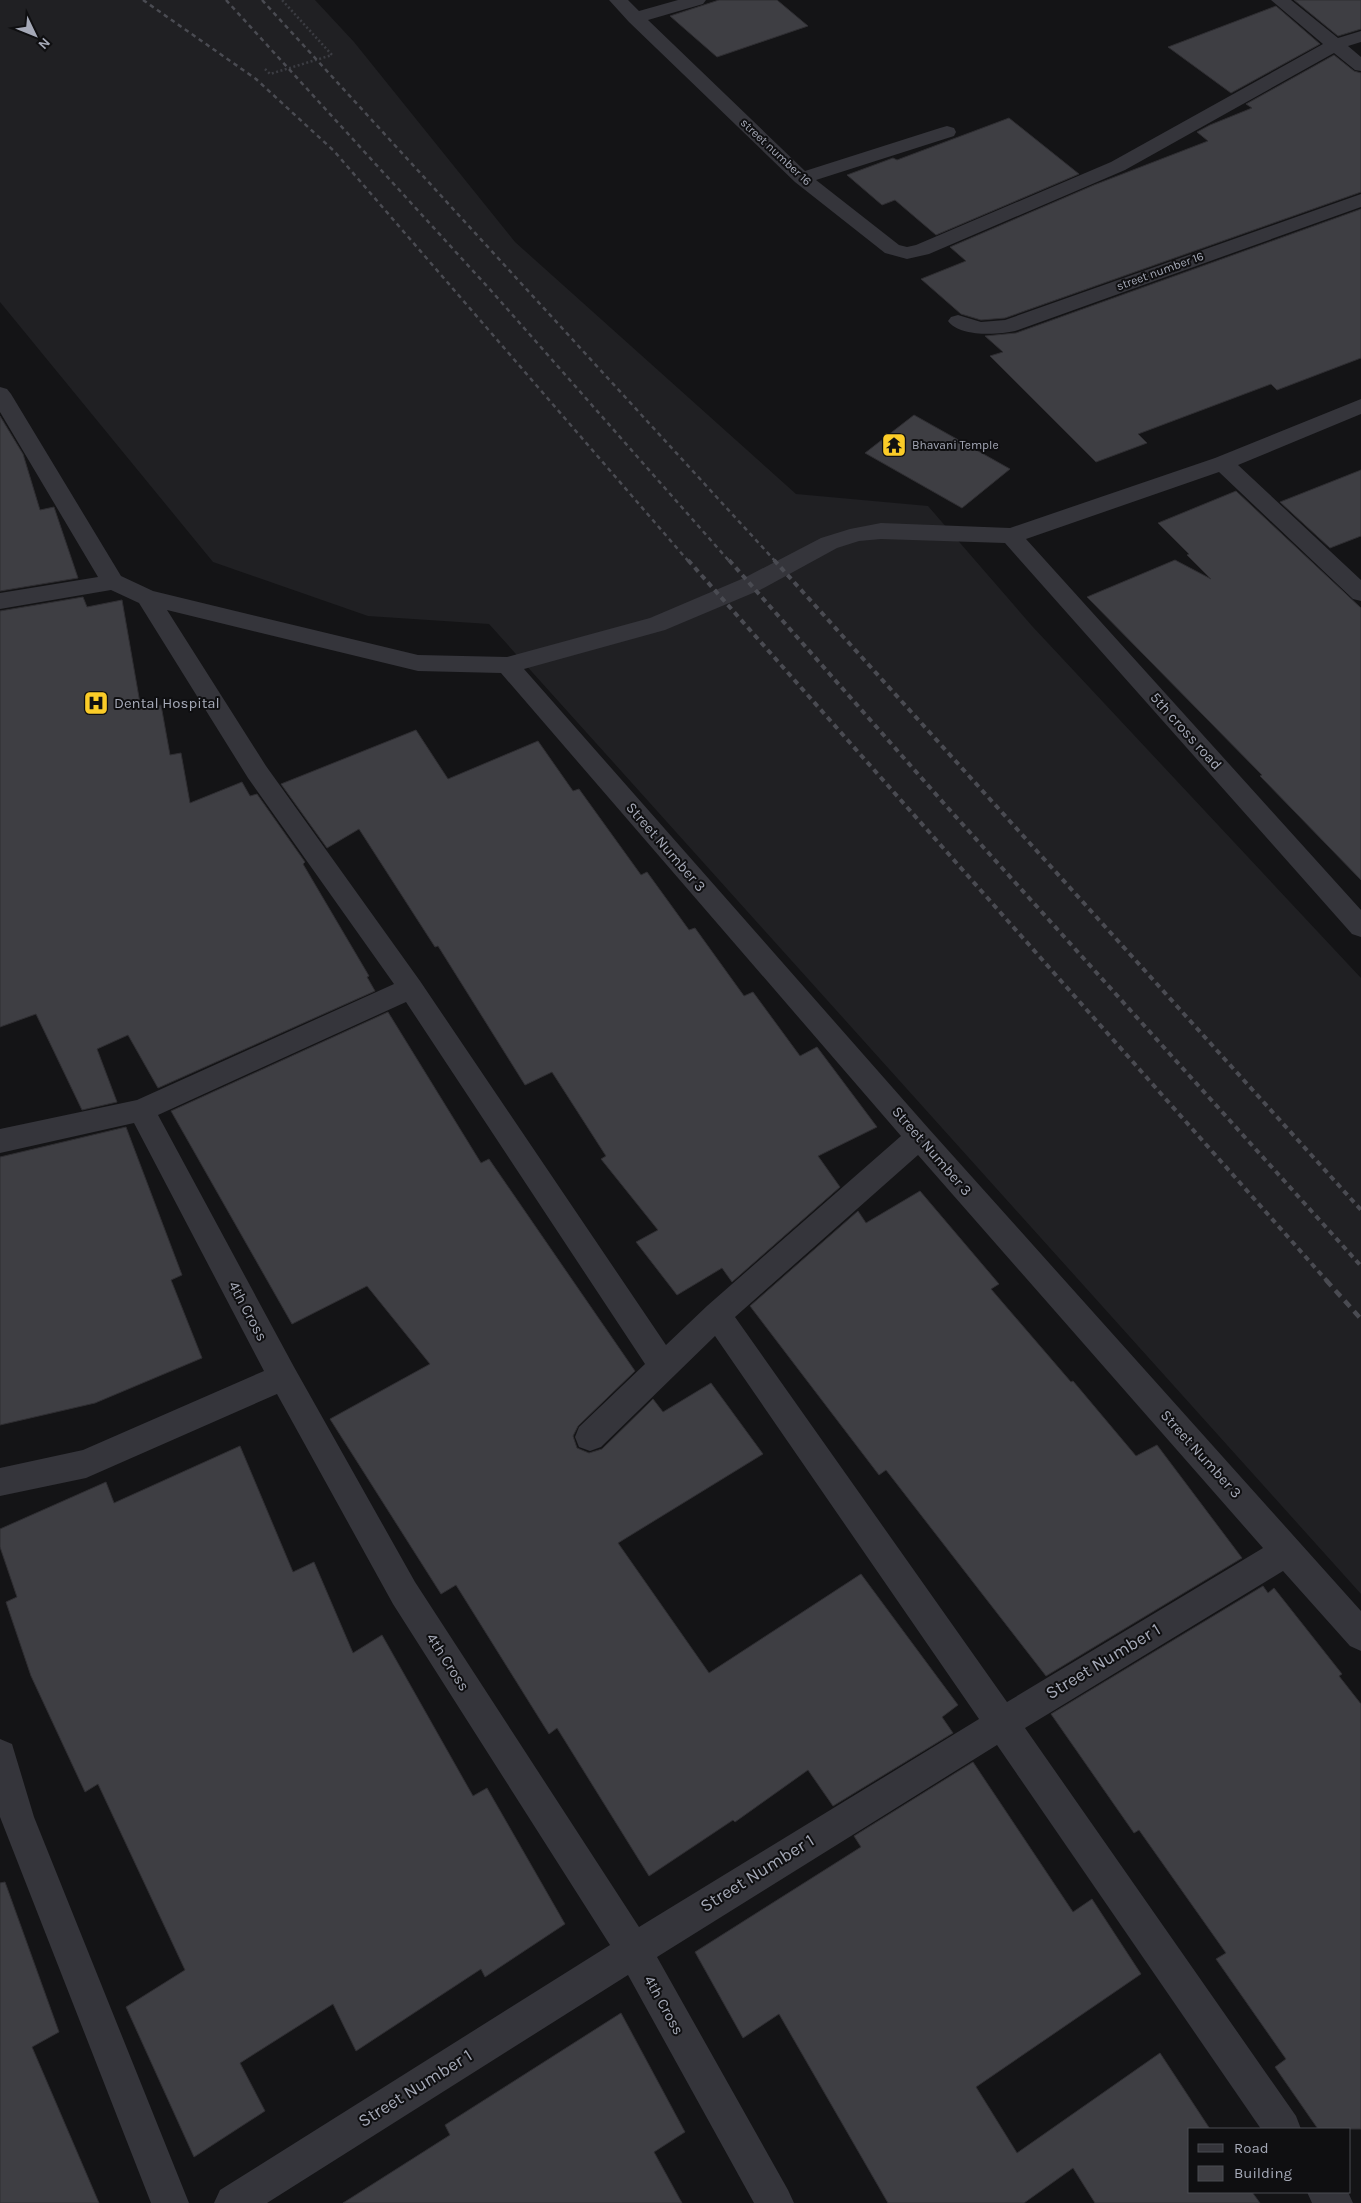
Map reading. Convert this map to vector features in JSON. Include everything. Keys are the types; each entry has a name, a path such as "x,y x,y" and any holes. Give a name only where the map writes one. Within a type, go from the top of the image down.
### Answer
{"street":[{"name":"street number 16","path":"618,0 802,178 892,248 907,253 922,250 1118,166 1334,45"},
{"path":"636,18 697,0"},
{"path":"1280,0 1361,66"},
{"path":"1334,45 1361,36"},
{"path":"802,178 947,132"},
{"name":"street number 16","path":"958,321 980,328 1008,326 1361,200"},
{"path":"0,394 113,582"},
{"path":"0,601 113,582 147,597 418,663 507,665 656,624 752,584 828,543 858,534 881,531 1011,536 1222,463 1361,406"},
{"path":"1222,463 1361,594"},
{"name":"5th cross road","path":"1011,536 1361,927"},
{"path":"147,597 257,772 411,988 663,1366"},
{"name":"Street Number 3","path":"507,665 919,1137 1361,1635"},
{"path":"0,1141 140,1110 411,988"},
{"name":"4th Cross","path":"140,1110 283,1377 404,1593 633,1949 775,2203"},
{"path":"590,1436 717,1315 919,1137"},
{"path":"717,1315 1282,2128"},
{"path":"0,1482 86,1464 283,1377"},
{"name":"Street Number 1","path":"234,2203 633,1949 1001,1722 1287,1551"},
{"path":"0,1756 17,1817 170,2203"}],"path":[{"path":"265,69 270,74 332,55 282,0"}],"shaded area":[{"path":"0,0 315,0 354,42 515,242 796,494 928,506 1032,626 1361,978 1361,1594 489,624 368,616 213,562 0,302"}],"building":[{"path":"719,0 777,0 808,26 717,57 670,16"},
{"path":"1294,0 1361,0 1361,29 1338,36"},
{"path":"1276,6 1320,44 1231,93 1168,47"},
{"path":"1334,55 1354,71 1361,73 1361,192 1005,318 981,320 961,314 921,279 966,261 950,247 1094,185 1208,141 1197,132 1252,108 1246,104"},
{"path":"1009,118 1079,174 936,235 895,200 882,205 847,175 893,158 897,160"},
{"path":"1361,209 1361,358 1277,390 1271,384 1138,434 1147,443 1096,462 990,356 1003,352 985,336 1016,333"},
{"path":"914,415 1010,469 962,508 865,453"},
{"path":"0,416 23,454 40,510 54,507 78,578 0,591"},
{"path":"1361,470 1361,536 1330,548 1280,502"},
{"path":"1236,491 1361,608 1361,880 1260,776 1262,775 1087,597 1175,560 1211,579 1158,523"},
{"path":"83,597 87,607 122,600 141,709 161,705 170,755 181,753 190,803 242,782 250,796 257,794 305,862 303,864 369,976 367,977 375,991 158,1088 128,1035 97,1049 117,1102 82,1110 36,1014 0,1027 0,611"},
{"path":"416,730 448,779 538,741 573,791 579,789 641,875 647,872 689,930 695,928 744,996 753,992 800,1056 817,1047 877,1127 818,1156 840,1187 732,1282 722,1268 677,1295 636,1242 658,1230 601,1159 606,1156 552,1072 525,1085 438,946 435,947 359,829 327,848 281,784"},
{"path":"388,1012 481,1163 489,1159 635,1371 578,1426 573,1436 577,1448 589,1453 602,1449 653,1399 663,1412 711,1383 763,1454 618,1543 709,1673 861,1574 958,1705 942,1717 953,1733 833,1806 808,1770 735,1822 733,1820 649,1876 557,1728 549,1734 456,1585 441,1594 330,1419 430,1364 367,1286 292,1324 171,1111"},
{"path":"126,1127 182,1275 171,1280 202,1358 95,1403 0,1425 0,1157"},
{"path":"920,1191 999,1284 991,1289 1071,1382 1073,1381 1136,1456 1157,1445 1242,1558 1046,1676 886,1470 879,1475 750,1306 858,1211 866,1223"},
{"path":"240,1446 293,1572 314,1562 353,1653 382,1635 473,1796 487,1788 565,1924 485,1977 481,1969 356,2051 333,2004 240,2063 265,2111 194,2157 126,2007 185,1970 98,1784 85,1792 31,1676 6,1602 17,1597 0,1547 0,1529 106,1482 114,1503"},
{"path":"1263,1586 1268,1593 1274,1588 1342,1674 1339,1676 1361,1704 1361,2129 1317,2128 1275,2067 1286,2059 1216,1959 1226,1953 1139,1830 1134,1833 1051,1714"},
{"path":"973,1762 1073,1912 1092,1899 1141,1974 976,2087 1017,2153 1160,2053 1209,2128 1188,2128 1188,2193 1253,2193 1260,2203 1095,2203 1073,2168 1024,2203 888,2203 779,2014 743,2038 695,1952 861,1847 854,1836"},
{"path":"5,1882 59,2032 32,2047 99,2203 0,2203 0,1883"},
{"path":"621,2013 685,2132 654,2152 682,2203 343,2203 450,2135 445,2125"}],"railway":[{"path":"143,0 256,79 334,151 689,562"},
{"path":"226,0 495,295 730,562"},
{"path":"262,0 776,562"},
{"path":"688,560 1327,1281"},
{"path":"729,560 948,808 1361,1266"},
{"path":"774,560 1361,1210"},
{"path":"1326,1280 1361,1319"}],"place":[{"name":"Bhavani Temple","path":"894,445"},
{"name":"Dental Hospital","path":"96,703"}]}
